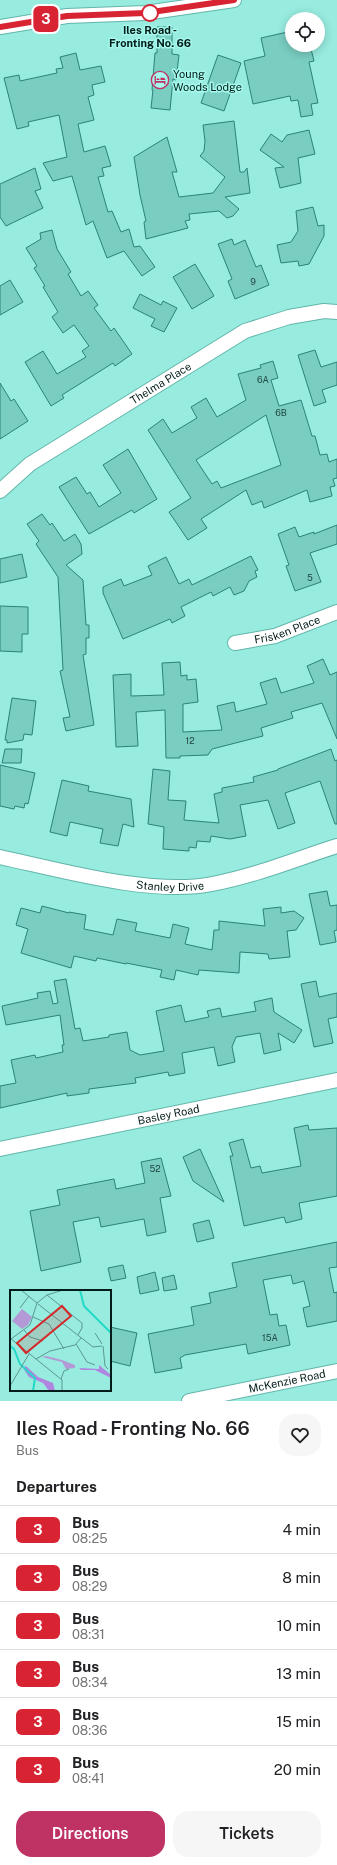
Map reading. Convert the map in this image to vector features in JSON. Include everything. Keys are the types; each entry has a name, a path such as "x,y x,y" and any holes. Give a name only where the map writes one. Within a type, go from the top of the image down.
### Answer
{"street":[{"path":"0,27 67,16 145,13 234,0"},
{"name":"Thelma Place","path":"0,491 30,464 245,331 289,317 324,311 337,312"},
{"name":"Frisken Place","path":"235,643 275,636 337,612"},
{"name":"Stanley Drive","path":"0,857 84,875 144,885 195,886 212,884 247,875 337,846"},
{"name":"Basley Road","path":"0,1149 337,1080"},
{"name":"McKenzie Road","path":"189,1401 337,1371"}],"building":[{"path":"157,27 172,27 172,54 179,55 176,80 173,79 170,110 151,108 155,53 157,53"},
{"path":"285,33 285,52 312,52 314,61 309,62 318,103 311,104 313,115 301,117 298,100 291,101 290,96 253,104 244,61 265,56 261,38"},
{"path":"76,53 80,70 101,66 105,82 92,85 94,95 88,97 94,120 78,124 84,152 105,146 111,166 102,168 104,176 98,177 108,212 112,211 121,232 129,229 134,247 140,246 155,267 142,276 124,251 107,258 93,221 86,225 72,176 53,181 43,163 67,157 59,115 28,122 29,126 17,129 4,78 19,75 20,81 57,73 56,69 63,68 60,57"},
{"path":"218,55 241,63 224,111 201,103"},
{"path":"234,121 240,172 244,172 247,168 250,193 225,197 239,209 233,216 227,218 219,211 189,214 190,220 185,221 188,228 146,239 144,222 146,221 134,157 167,137 177,172 172,172 179,197 213,193 225,177 200,156 204,151 205,141 203,125"},
{"path":"309,130 315,154 298,158 301,183 280,188 275,168 284,167 260,150 271,134 282,142 287,135"},
{"path":"35,168 41,189 35,191 43,208 6,226 0,217 0,184"},
{"path":"313,207 318,226 324,225 324,236 309,264 299,266 298,261 281,263 277,245 291,242 298,231 296,211"},
{"path":"52,230 57,249 71,272 68,274 81,296 88,291 98,305 94,308 111,331 114,328 132,354 115,366 113,363 62,395 64,398 51,406 25,362 43,351 57,374 86,357 82,351 89,346 74,325 63,333 52,317 58,312 43,287 45,286 34,268 37,266 26,248 41,239 40,233"},
{"path":"232,239 234,245 245,240 256,267 261,265 269,285 235,299 228,281 232,279 218,244"},
{"path":"195,264 214,296 192,309 173,277"},
{"path":"10,280 23,302 0,315 0,286"},
{"path":"140,294 161,305 163,301 177,308 164,332 151,326 155,319 133,308"},
{"path":"315,350 321,367 337,362 337,385 322,390 326,402 314,406 298,355"},
{"path":"273,361 278,378 271,380 279,406 301,400 312,436 315,436 320,455 327,454 329,462 337,459 337,478 333,479 335,486 330,487 332,496 310,502 307,490 264,508 262,501 252,505 246,490 201,519 207,528 188,540 169,512 191,498 148,430 163,419 172,433 197,418 191,407 206,398 217,417 246,400 238,374 261,368 260,365","holes":["266,415 281,465 221,488 217,481 212,484 196,460"]},
{"path":"0,383 11,401 14,399 28,421 0,439"},
{"path":"128,449 157,499 134,513 132,510 89,534 59,487 76,477 87,494 90,492 99,507 121,493 103,465"},
{"path":"42,514 50,525 52,523 64,541 75,534 81,544 82,554 66,565 83,580 86,625 89,625 89,638 86,638 86,654 83,655 94,725 66,731 63,718 70,717 60,671 63,670 58,577 36,544 39,541 27,524"},
{"path":"337,525 337,544 310,553 321,582 295,591 286,566 289,565 278,534 295,527 299,537 314,532 314,534"},
{"path":"22,554 27,577 0,583 0,559"},
{"path":"251,556 258,570 255,571 257,577 249,581 244,591 234,595 230,587 213,596 211,592 181,607 185,616 172,623 170,619 123,639 103,593 103,587 121,579 124,586 152,575 148,566 166,557 179,584 189,579 192,585"},
{"path":"0,606 28,607 28,634 22,634 22,652 0,651"},
{"path":"323,659 330,675 337,672 337,739 322,703 291,712 293,718 261,728 263,736 212,749 208,755 180,756 180,758 166,758 165,710 136,712 138,746 116,747 113,675 131,674 131,696 164,695 162,663 180,662 181,676 187,675 187,680 196,679 198,702 183,704 183,732 222,730 217,706 234,702 236,712 267,704 260,683 276,678 281,693 314,683 307,666"},
{"path":"12,698 36,701 32,735 24,734 23,740 7,743 7,740 5,740"},
{"path":"5,749 22,749 21,763 2,763"},
{"path":"331,749 335,761 337,760 337,824 335,824 320,781 285,793 295,823 278,829 268,800 240,805 246,836 230,839 211,836 210,842 197,841 196,848 189,847 189,851 163,849 164,827 148,824 153,769 170,771 168,800 186,801 184,820 219,823 214,794 222,792 222,788 254,782 253,777 278,770"},
{"path":"0,765 35,773 28,804 25,803 24,808 15,806 14,809 0,806"},
{"path":"62,780 89,786 88,791 131,799 134,827 123,824 118,846 100,843 103,829 70,822 67,836 50,832"},
{"path":"327,891 330,906 337,905 337,930 334,931 336,942 320,945 309,894"},
{"path":"42,906 69,913 86,915 84,929 113,935 117,919 137,923 135,931 170,938 173,924 189,928 185,944 212,950 214,930 219,930 219,921 265,926 263,909 281,907 281,913 294,911 304,918 296,930 287,931 290,957 269,959 268,954 240,952 239,973 199,970 198,975 176,970 174,980 160,977 162,970 126,963 97,958 96,961 74,956 71,968 21,953 28,929 16,925 21,908 40,913"},
{"path":"66,979 75,1029 80,1028 83,1041 109,1037 109,1035 127,1032 130,1050 140,1055 164,1051 156,1011 181,1005 185,1022 209,1017 207,1011 220,1008 222,1017 256,1011 254,1002 272,998 274,1012 302,1030 294,1043 278,1033 281,1050 264,1054 260,1033 236,1037 232,1047 235,1062 218,1066 214,1047 182,1053 185,1073 169,1076 168,1072 135,1078 136,1083 89,1089 89,1093 67,1096 67,1093 0,1108 0,1086 16,1083 11,1060 35,1055 36,1058 63,1052 62,1045 64,1045 60,1015 6,1025 2,1006 38,998 37,993 50,991 53,1004 58,1003 54,981"},
{"path":"316,981 319,997 337,993 337,1017 328,1019 333,1043 314,1047 301,984"},
{"path":"308,1125 309,1130 337,1128 337,1196 299,1203 302,1219 286,1223 284,1217 244,1226 230,1156 233,1156 229,1143 243,1139 251,1168 260,1166 262,1173 301,1166 294,1128"},
{"path":"200,1149 224,1202 193,1181 183,1157"},
{"path":"161,1158 171,1196 160,1198 166,1232 147,1236 144,1219 101,1227 99,1217 73,1222 81,1262 41,1271 30,1211 60,1205 57,1190 114,1179 116,1189 145,1183 141,1162"},
{"path":"209,1220 214,1238 197,1242 193,1224"},
{"path":"337,1242 337,1267 329,1268 334,1293 337,1292 337,1321 307,1327 303,1308 310,1306 304,1281 293,1284 291,1275 263,1280 270,1315 277,1314 279,1326 286,1325 290,1345 248,1354 246,1344 185,1355 180,1358 182,1368 155,1373 148,1334 194,1325 191,1307 211,1303 209,1293 237,1287 232,1263"},
{"path":"123,1265 126,1278 111,1281 108,1268"},
{"path":"155,1272 159,1290 140,1294 137,1277"},
{"path":"174,1275 177,1289 164,1291 162,1278"},
{"path":"111,1327 137,1333 130,1366 111,1361"}],"bus line":[{"name":"3","path":"0,27 41,19 67,16 145,13 234,0"}],"place":[{"name":"Iles Road - Fronting No. 66","path":"150,13"},
{"name":"Young Woods Lodge","path":"160,80"}]}
